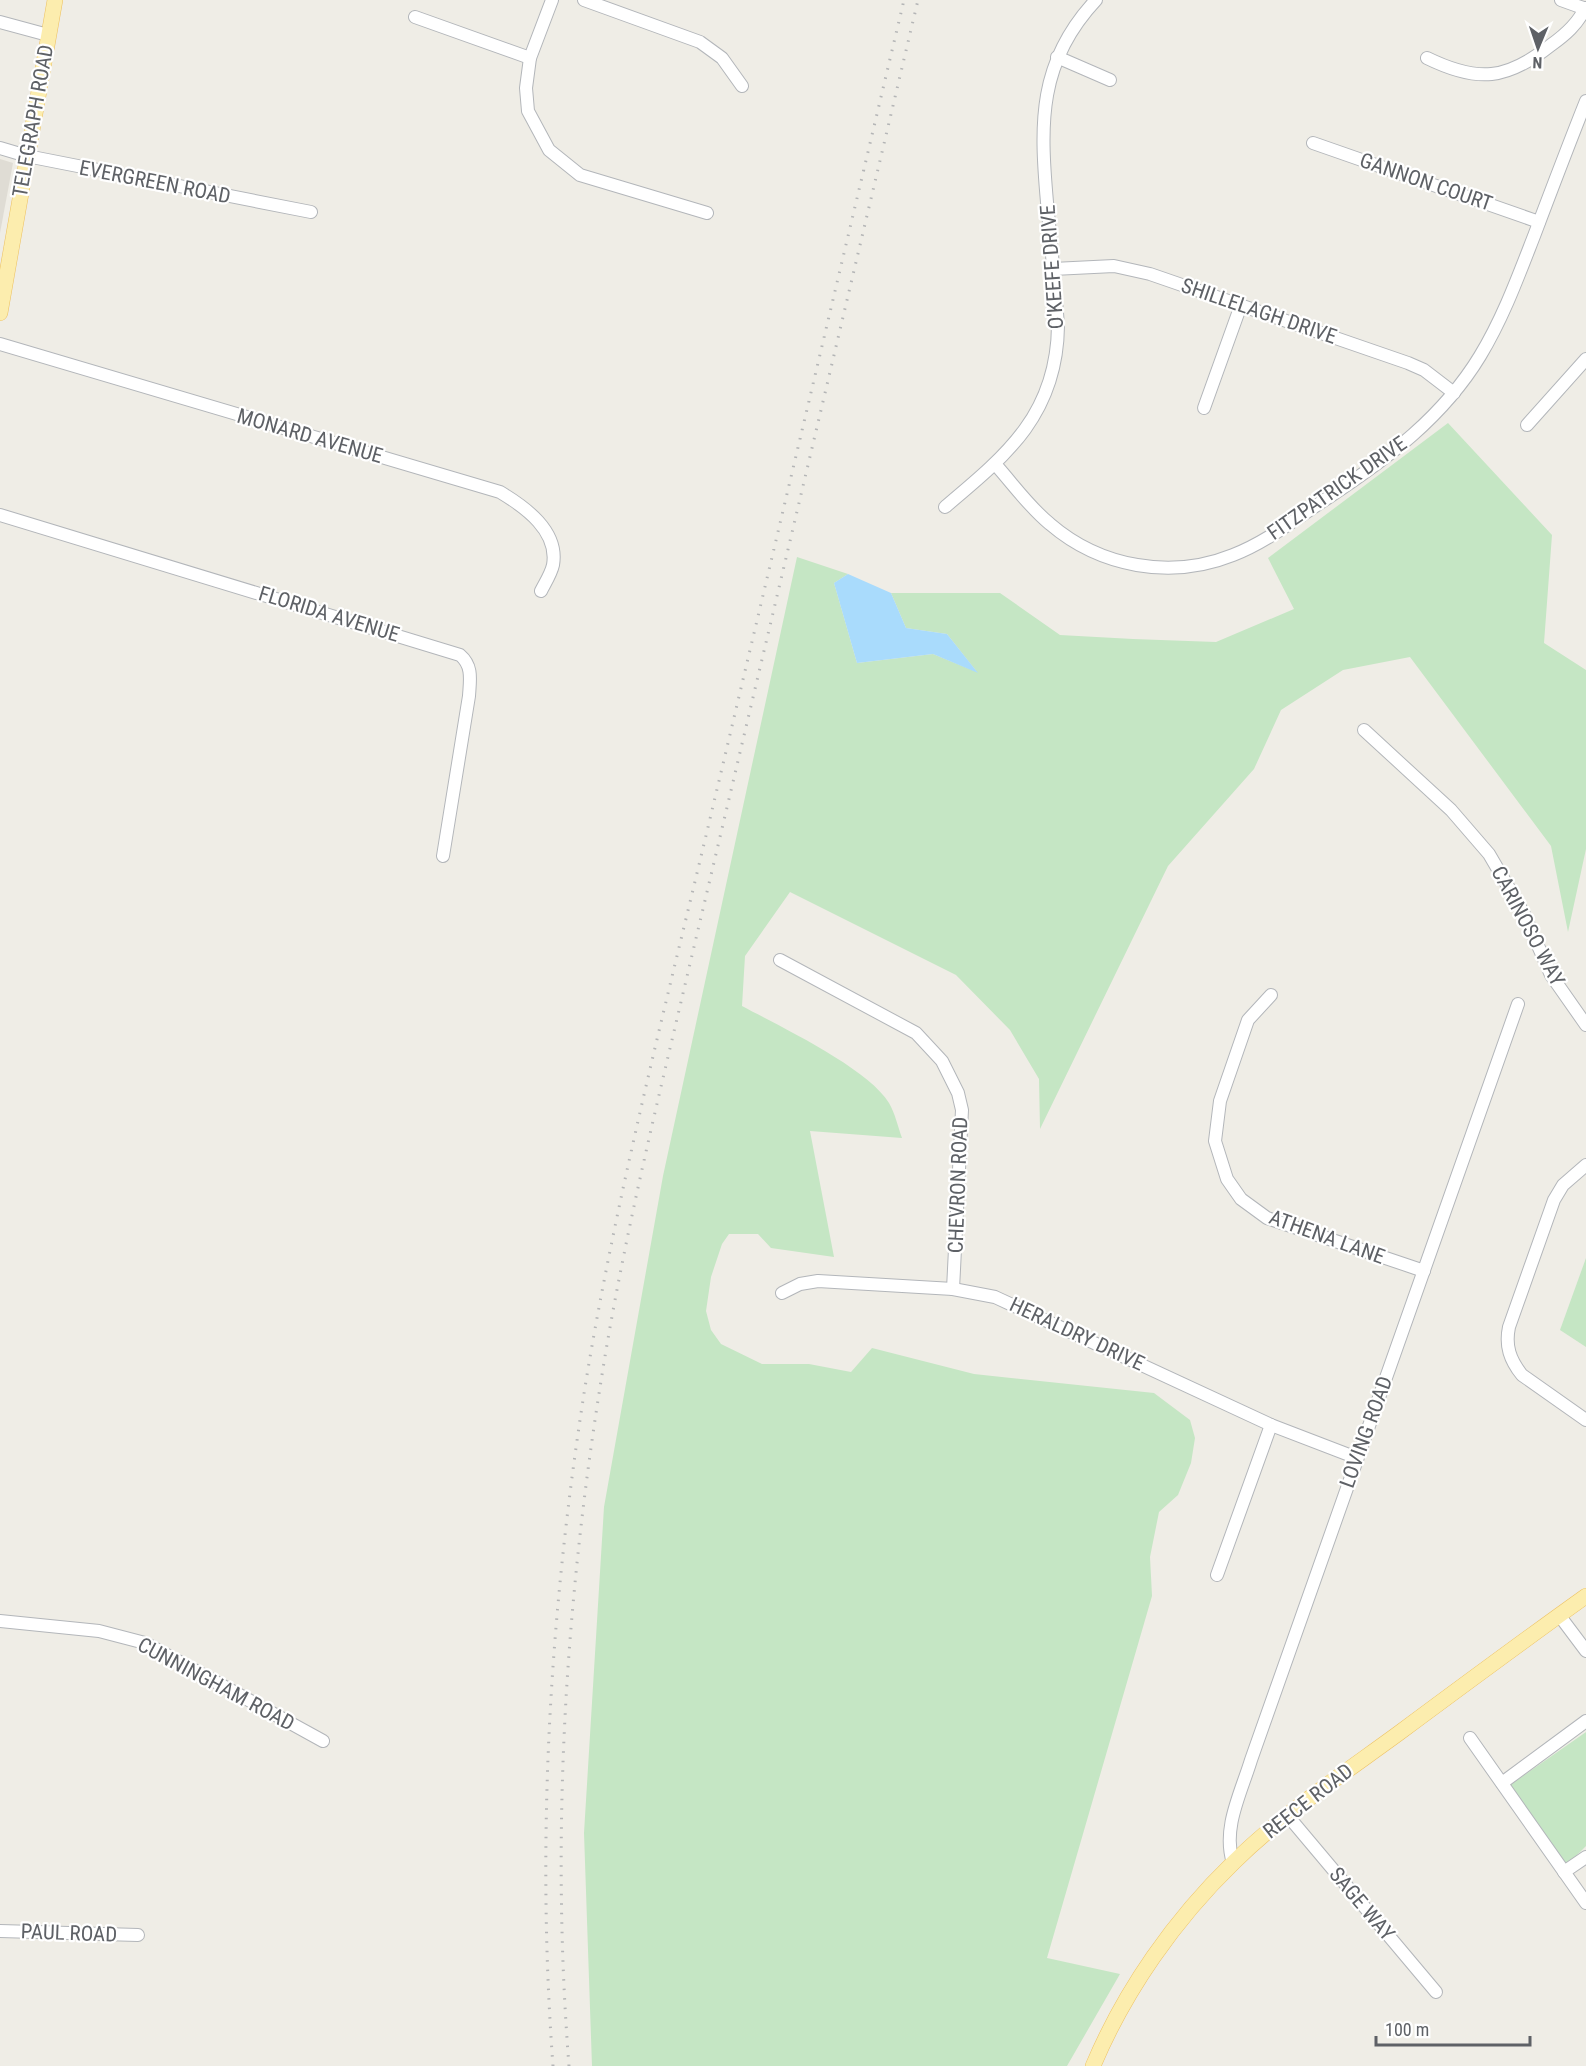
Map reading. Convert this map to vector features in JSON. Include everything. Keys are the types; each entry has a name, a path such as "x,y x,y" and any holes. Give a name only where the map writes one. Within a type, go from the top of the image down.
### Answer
{"main road":[{"name":"TELEGRAPH ROAD","path":"0,314 54,0"},
{"name":"REECE ROAD","path":"1093,2066 1112,2027 1146,1968 1193,1907 1233,1863 1287,1816 1586,1596"}],"street":[{"path":"552,0 530,58 526,88 528,111 549,150 561,163 580,175 706,213"},
{"path":"584,0 700,42 722,58 742,86"},
{"name":"O'KEEFE DRIVE","path":"945,507 995,464 1025,432 1048,387 1058,340 1042,130 1045,95 1057,57 1070,32 1096,0"},
{"path":"1427,58 1453,69 1482,75 1507,73 1522,66 1553,44 1576,24 1585,8 1561,0"},
{"path":"415,17 530,58"},
{"path":"0,22 48,35"},
{"path":"1057,57 1110,80"},
{"name":"FITZPATRICK DRIVE","path":"995,464 1039,515 1081,546 1112,560 1133,565 1165,568 1196,566 1248,548 1405,444 1454,393 1480,356 1502,314 1586,100"},
{"name":"GANNON COURT","path":"1313,143 1539,222"},
{"name":"EVERGREEN ROAD","path":"0,148 27,156 311,213"},
{"name":"SHILLELAGH DRIVE","path":"1053,269 1093,266 1132,269 1408,363 1424,370 1454,393"},
{"path":"1204,408 1241,305"},
{"name":"MONARD AVENUE","path":"0,345 500,492 531,513 543,528 550,543 554,555 552,567 541,591"},
{"path":"1527,425 1586,359"},
{"name":"FLORIDA AVENUE","path":"0,515 460,655 470,670 469,696 443,856"},
{"name":"CARINOSO WAY","path":"1364,730 1451,810 1489,854 1524,914 1551,975 1586,1024"},
{"name":"CHEVRON ROAD","path":"780,960 916,1033 931,1046 951,1076 958,1093 963,1128 953,1289"},
{"name":"ATHENA LANE","path":"1271,995 1248,1020 1220,1101 1215,1141 1227,1179 1241,1199 1267,1218 1424,1271"},
{"name":"LOVING ROAD","path":"1233,1863 1229,1850 1230,1824 1518,1004"},
{"path":"1586,1165 1563,1185 1554,1200 1509,1327 1507,1345 1514,1365 1522,1375 1586,1420"},
{"name":"HERALDRY DRIVE","path":"782,1293 800,1284 818,1281 975,1292 1014,1304 1271,1425 1357,1458"},
{"path":"1217,1575 1271,1425"},
{"path":"1559,1615 1586,1651"},
{"name":"CUNNINGHAM ROAD","path":"0,1621 99,1631 145,1643 323,1741"},
{"path":"1502,1783 1586,1720"},
{"path":"1470,1738 1586,1903"},
{"name":"SAGE WAY","path":"1287,1816 1436,1992"},
{"path":"1564,1872 1586,1857"},
{"name":"PAUL ROAD","path":"0,1931 138,1935"}],"shaded area":[{"path":"0,159 13,163 0,233"}],"green space":[{"path":"1448,423 1552,535 1544,643 1586,670 1586,849 1568,932 1551,846 1410,657 1343,670 1281,710 1254,769 1168,866 1040,1129 1039,1079 1010,1030 956,975 790,892 745,956 742,1006 822,1049 862,1076 889,1103 902,1138 810,1131 834,1257 771,1248 758,1234 729,1234 722,1244 711,1277 706,1311 711,1330 721,1344 762,1364 809,1364 851,1372 872,1348 974,1374 1154,1393 1190,1420 1195,1438 1191,1463 1178,1495 1159,1512 1150,1557 1152,1596 1047,1958 1120,1974 1067,2066 592,2066 584,1833 604,1507 663,1176 797,557 848,574 834,583 857,663 933,654 977,672 947,634 906,628 891,593 1000,593 1060,635 1216,642 1294,609 1268,558"},
{"path":"1586,1258 1586,1347 1560,1330"},
{"path":"1586,1732 1586,1846 1567,1865 1510,1785"}],"water":[{"path":"848,574 891,593 906,628 947,634 978,673 933,654 857,663 834,583"}],"railway":[{"path":"553,2066 546,1894 546,1808 550,1722 563,1551 586,1381 612,1241 643,1101 904,0"},
{"path":"569,2066 561,1894 565,1722 578,1551 601,1381 631,1220 658,1101 918,0"}]}
